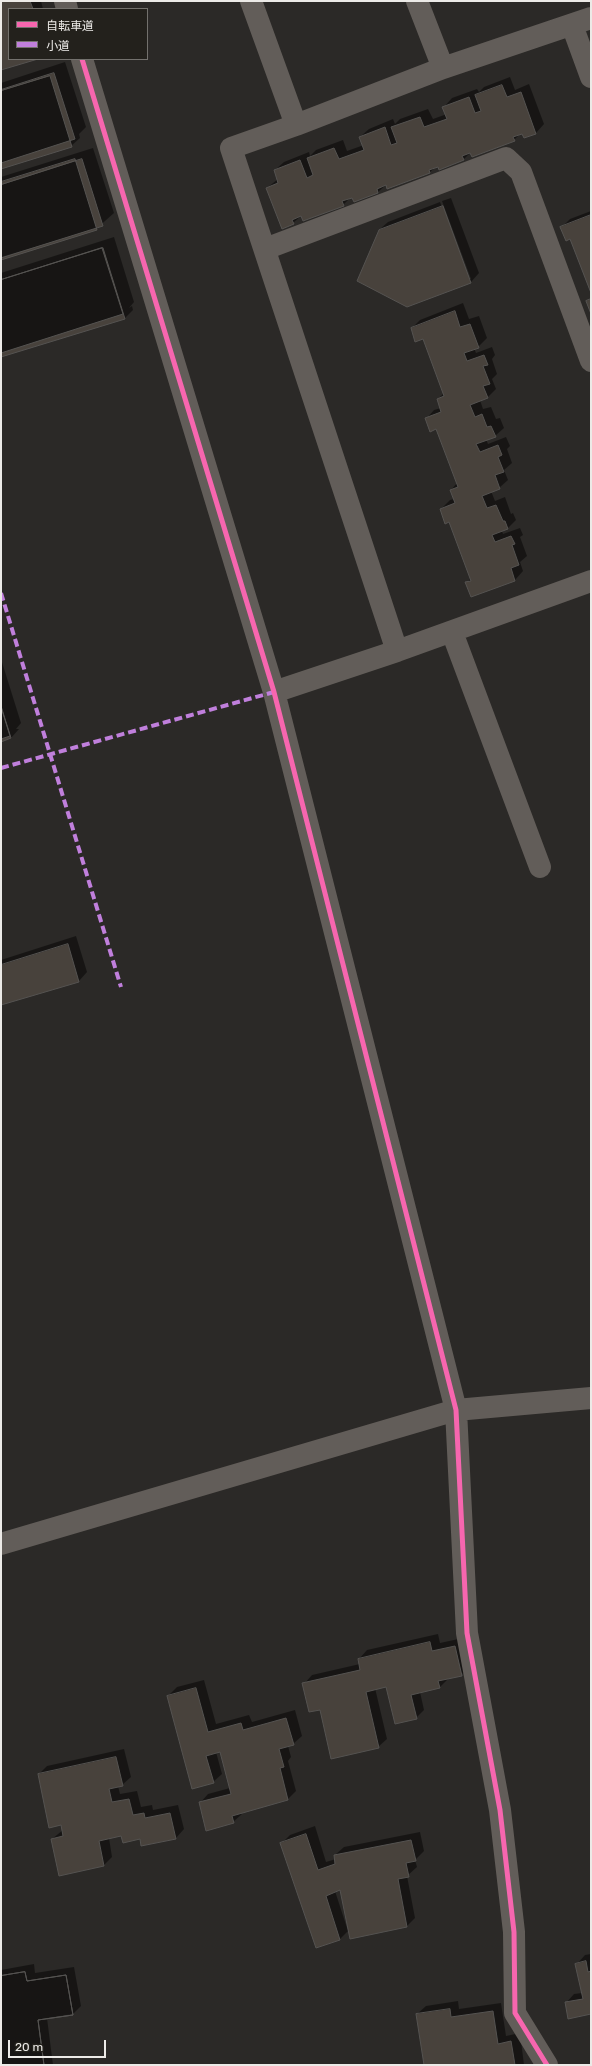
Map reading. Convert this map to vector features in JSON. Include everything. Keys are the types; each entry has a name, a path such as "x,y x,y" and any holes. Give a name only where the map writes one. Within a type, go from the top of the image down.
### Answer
{"street":[{"path":"251,1 296,125"},
{"path":"418,1 443,68"},
{"path":"589,1 591,7"},
{"path":"397,651 231,148 296,125 443,68 581,21 591,77"},
{"path":"82,60 274,692 456,1410 467,1633 500,1810 514,1932 515,2012 547,2065"},
{"path":"265,250 506,158 521,172 591,361"},
{"path":"274,692 452,632 591,581"},
{"path":"452,632 540,867"},
{"path":"1,1544 456,1410 591,1398"}],"building":[{"path":"1,1 30,1 33,8 8,8 8,60 35,60 1,70"},
{"path":"54,73 75,139 1,163 1,90"},
{"path":"50,76 72,147 1,169 1,91"},
{"path":"502,85 507,97 521,92 536,134 524,138 522,134 513,137 515,141 472,157 470,153 462,156 464,160 439,170 438,167 429,170 430,173 387,189 386,185 377,189 378,193 354,202 352,198 342,201 344,206 303,221 301,216 292,220 294,224 282,229 266,188 278,183 274,170 300,160 307,178 313,175 307,158 334,148 339,159 364,150 359,137 385,127 391,145 397,143 391,127 420,117 424,127 447,119 442,107 469,97 475,113 481,111 475,95"},
{"path":"75,159 97,230 1,260 1,182"},
{"path":"82,159 103,226 1,258 1,185"},
{"path":"443,206 471,283 407,307 357,281 379,230"},
{"path":"591,215 591,293 570,239 566,241 560,227"},
{"path":"102,248 123,314 1,353 1,280"},
{"path":"103,248 125,319 1,357 1,280"},
{"path":"591,299 591,314 586,301"},
{"path":"455,311 460,327 470,324 479,348 464,353 467,361 484,355 488,365 483,366 490,384 483,386 488,398 470,405 475,417 482,414 487,427 491,426 496,437 476,444 480,452 498,445 502,455 498,457 504,472 495,475 500,489 482,496 487,508 496,505 508,529 492,535 495,542 511,536 515,544 512,545 519,565 511,568 515,581 471,597 465,582 471,581 449,522 445,524 440,509 455,503 450,490 458,487 436,429 430,432 425,418 441,412 437,399 444,396 423,339 415,342 411,328"},
{"path":"1,706 11,738 1,742"},
{"path":"1,707 10,736 1,739"},
{"path":"68,944 79,982 1,1005 1,965"},
{"path":"430,1642 432,1651 455,1646 462,1676 438,1681 440,1688 411,1695 417,1719 395,1724 386,1687 366,1692 379,1748 331,1759 320,1710 309,1712 302,1683 360,1670 358,1659"},
{"path":"196,1688 208,1732 241,1723 243,1730 286,1718 294,1745 279,1749 284,1767 280,1768 288,1800 232,1816 234,1823 206,1831 199,1802 231,1794 220,1752 206,1756 214,1783 192,1789 167,1696"},
{"path":"116,1757 123,1786 109,1789 112,1802 129,1799 133,1815 144,1813 145,1818 170,1813 176,1839 141,1846 140,1839 123,1843 121,1836 99,1841 104,1866 59,1876 51,1839 63,1836 61,1825 49,1828 38,1774"},
{"path":"306,1834 318,1870 335,1864 334,1855 411,1840 416,1861 406,1863 409,1877 398,1879 407,1927 350,1939 340,1890 326,1896 340,1940 316,1948 280,1843"},
{"path":"586,1961 588,1972 591,1971 591,2014 568,2019 565,2002 583,1999 575,1964"},
{"path":"25,1972 27,1981 66,1975 73,2015 38,2020 44,2065 1,2065 1,1976"},
{"path":"25,1972 27,1981 66,1975 73,2015 38,2020 44,2065 1,2065 1,1976"},
{"path":"450,2009 451,2017 493,2011 498,2044 511,2041 515,2065 424,2065 416,2014"}],"marked path":[{"path":"1,593 121,987"},
{"path":"1,768 274,692"}],"cycle path":[{"path":"82,60 274,692 456,1410 467,1633 500,1810 514,1932 515,2013 547,2065"}]}
